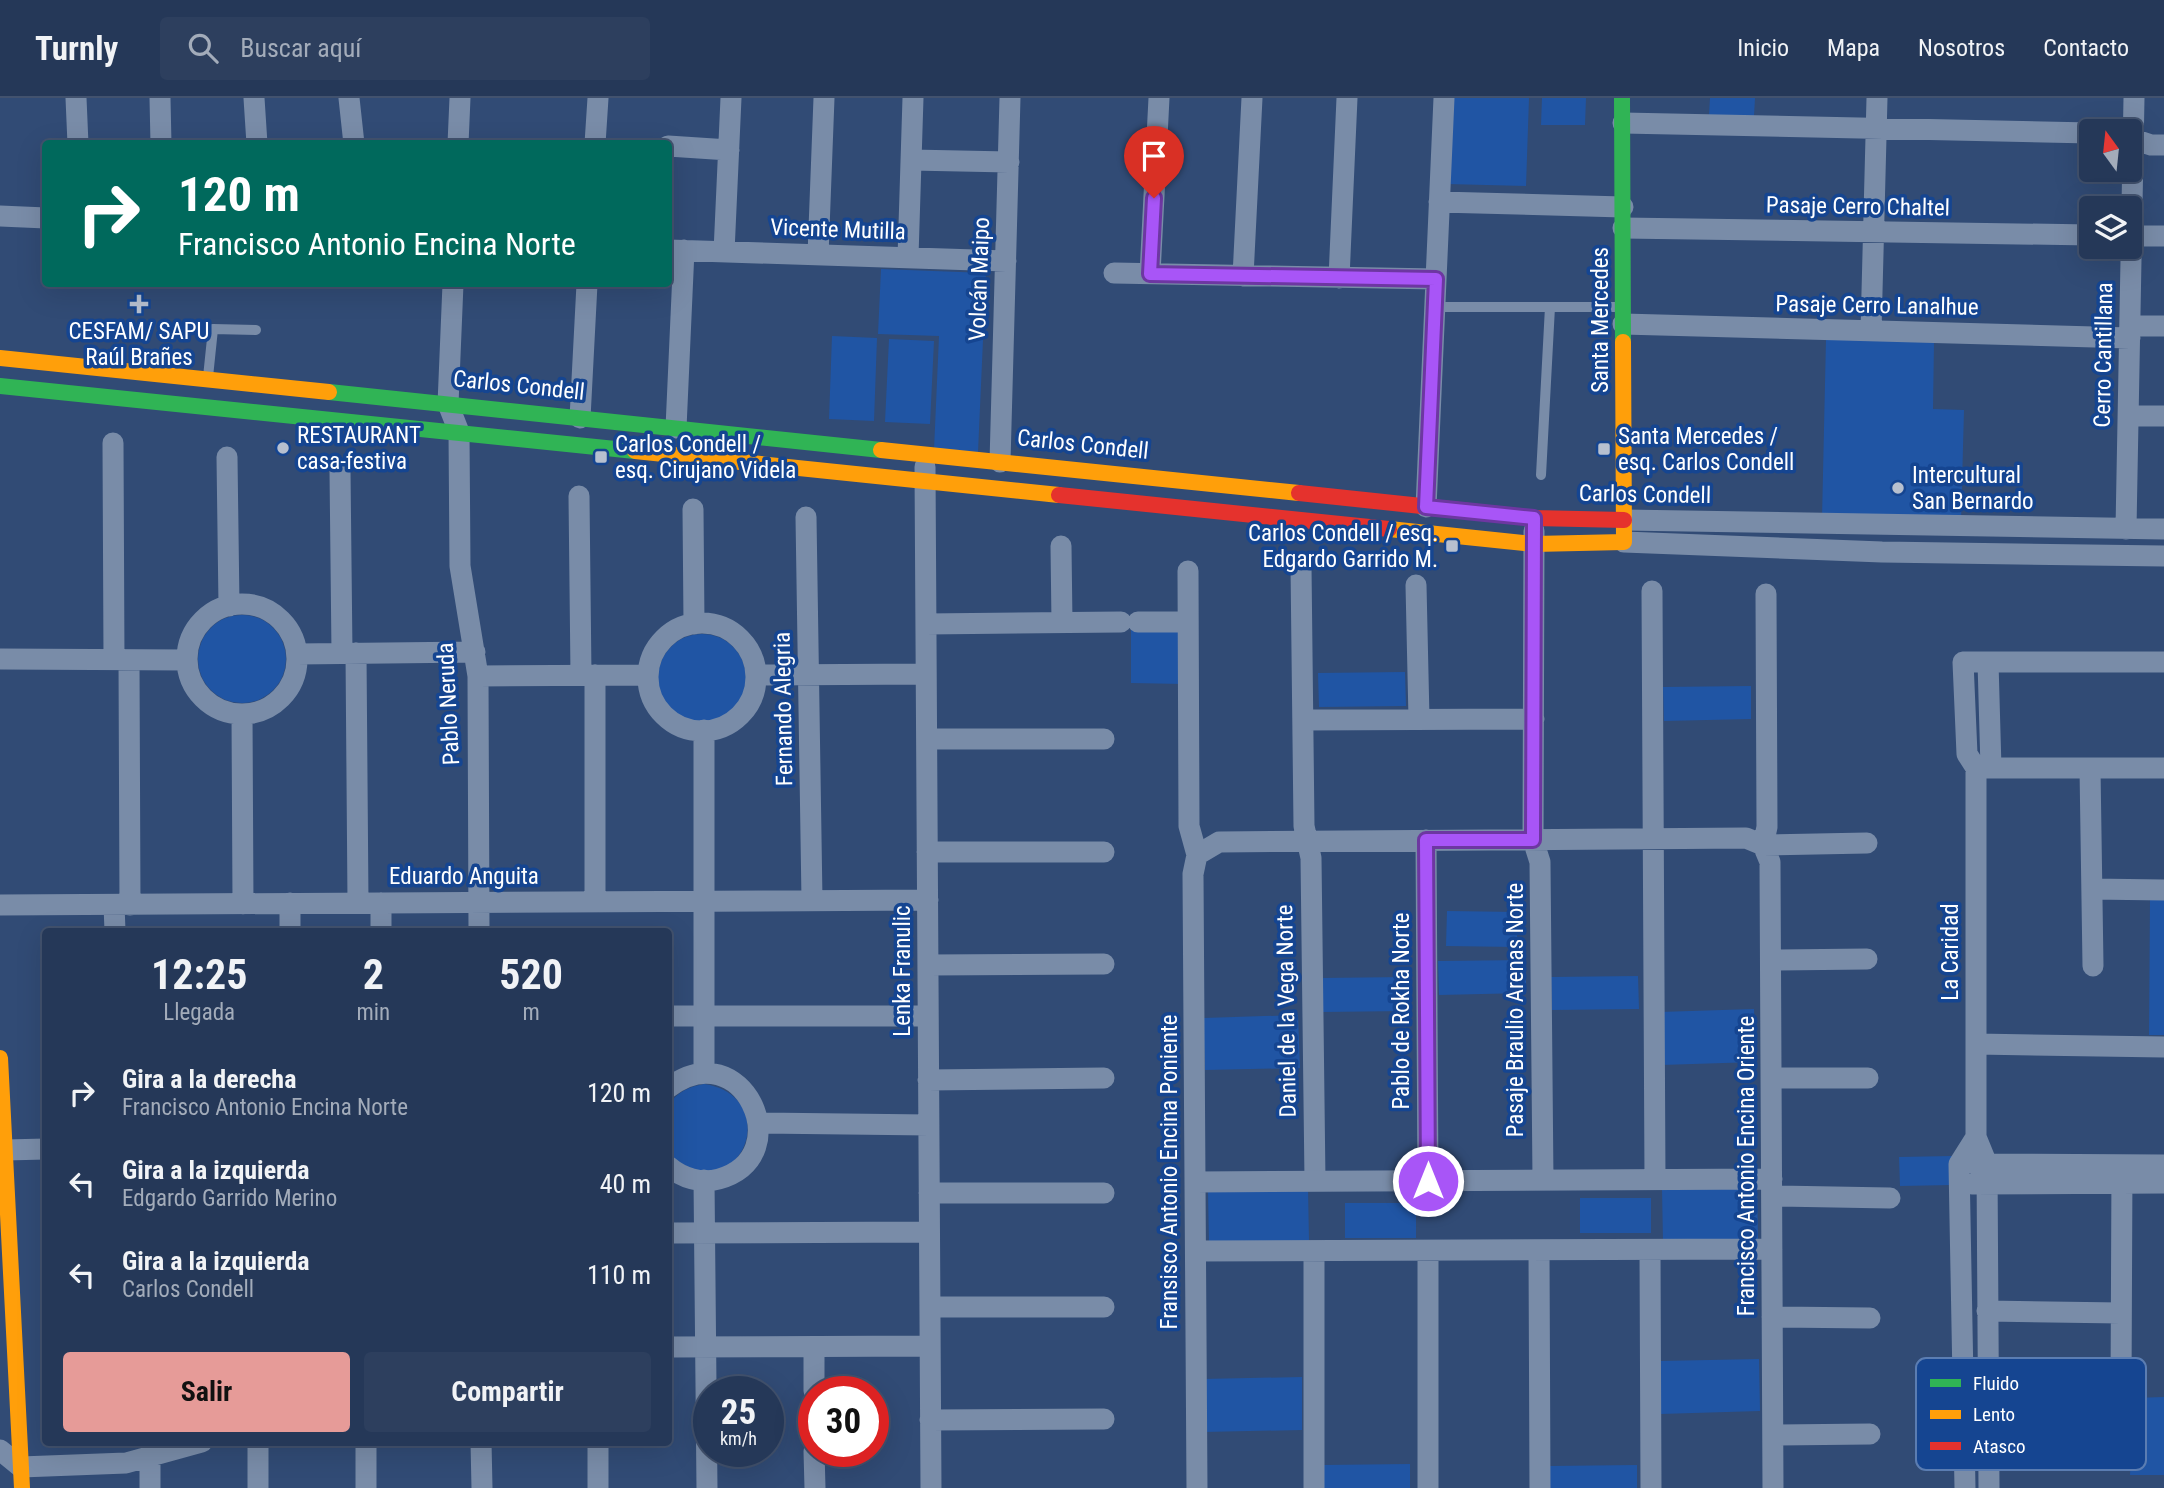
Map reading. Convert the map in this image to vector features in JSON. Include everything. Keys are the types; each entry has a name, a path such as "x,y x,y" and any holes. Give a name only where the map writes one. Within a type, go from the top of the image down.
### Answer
{"street":[{"path":"76,98 78,140"},
{"path":"160,98 162,140"},
{"path":"254,98 257,140"},
{"path":"349,98 354,140"},
{"path":"458,140 460,98"},
{"path":"595,140 598,98"},
{"path":"723,252 731,98"},
{"path":"818,255 824,98"},
{"path":"908,257 914,98"},
{"name":"Volcán Maipo","path":"1000,462 1010,98"},
{"path":"1150,274 1159,98"},
{"path":"1243,276 1252,98"},
{"path":"1339,278 1347,98"},
{"path":"1426,507 1444,98"},
{"name":"Santa Mercedes","path":"1622,98 1624,542"},
{"path":"1871,331 1877,98"},
{"name":"Cerro Cantillana","path":"2132,119 2134,98"},
{"path":"1623,123 2079,133"},
{"path":"2142,142 2164,145"},
{"path":"672,146 729,150"},
{"path":"911,160 1009,162"},
{"name":"Pasaje Cerro Chaltel","path":"1439,202 1623,218 1874,232 2079,235"},
{"path":"0,216 42,218"},
{"path":"2142,236 2164,236"},
{"path":"676,250 676,428"},
{"name":"Vicente Mutilla","path":"676,250 1006,261"},
{"name":"Cerro Cantillana","path":"2126,529 2131,259"},
{"path":"1114,273 1436,279"},
{"path":"453,287 448,404 459,432"},
{"path":"580,418 587,287"},
{"name":"Pasaje Cerro Lanalhue","path":"1623,316 1871,331 2130,332 2164,326"},
{"name":"Carlos Condell","path":"0,358 1534,518 2164,528"},
{"path":"0,386 1534,544 1624,542 1882,552 2164,556"},
{"path":"2128,416 2164,416"},
{"name":"Pablo Neruda","path":"459,432 460,566 478,676 479,928"},
{"path":"113,443 121,660 122,905 116,928"},
{"name":"Lenka Franulic","path":"925,454 931,1488"},
{"path":"227,457 229,606"},
{"path":"340,470 358,903"},
{"path":"579,496 595,902"},
{"path":"693,509 694,624"},
{"name":"Fernando Alegria","path":"806,517 812,900"},
{"name":"Pasaje Braulio Arenas Norte","path":"1534,518 1533,840 1540,862 1543,1181"},
{"path":"1061,546 1062,623"},
{"name":"Daniel de la Vega Norte","path":"1301,566 1304,826 1311,858 1315,1181"},
{"name":"Fransisco Antonio Encina Poniente","path":"1188,571 1189,826 1197,855 1193,874 1197,1488"},
{"path":"1416,585 1419,719"},
{"path":"1652,591 1655,1180"},
{"name":"Francisco Antonio Encina Oriente","path":"1766,594 1767,827 1763,845 1770,862 1773,1488"},
{"path":"252,605 274,614 290,631 297,654 294,676 282,696 264,709 242,714 221,710 203,698 191,681 187,660 190,639 202,621 219,609 229,606 252,605"},
{"path":"926,624 1188,622"},
{"path":"694,624 720,626 741,640 749,650 756,675 751,698 745,709 727,724 704,730 679,725 659,710 649,687 648,675 653,654 659,645 674,631 694,624"},
{"path":"297,654 475,652"},
{"path":"0,659 187,660"},
{"name":"La Caridad","path":"1987,1358 1987,1174 1976,1137 1983,768 1967,754 1964,662 2164,662"},
{"path":"756,675 926,674"},
{"path":"478,676 648,675"},
{"path":"242,714 243,904"},
{"path":"1303,720 1534,719"},
{"path":"704,730 704,1073"},
{"path":"926,739 1104,739"},
{"path":"1983,768 2164,768"},
{"path":"2090,768 2093,966"},
{"path":"1197,855 1219,842 1746,838 1763,845 1867,843"},
{"name":"Pablo de Rokha Norte","path":"1426,840 1428,1181"},
{"path":"927,852 1104,852"},
{"path":"2092,889 2164,890"},
{"name":"Eduardo Anguita","path":"0,905 928,900"},
{"path":"381,903 381,928"},
{"path":"290,904 290,928"},
{"path":"1771,960 1867,959"},
{"path":"928,965 1104,964"},
{"path":"672,1016 928,1016"},
{"path":"1976,1044 2164,1047"},
{"path":"0,1058 21,1477"},
{"path":"672,1086 691,1075 704,1073 730,1079 741,1087 756,1110 759,1123 755,1148 740,1168 717,1179 704,1180 681,1175 672,1169"},
{"path":"1771,1078 1868,1077"},
{"path":"928,1080 1104,1078"},
{"path":"759,1123 929,1125"},
{"path":"1963,1358 1959,1174 1976,1137"},
{"path":"5,1150 42,1149"},
{"path":"1959,1174 2122,1173 2164,1165"},
{"path":"2122,1173 2164,1183"},
{"path":"2121,1358 2122,1173"},
{"path":"704,1180 707,1488"},
{"path":"1195,1182 1655,1180 1890,1198"},
{"path":"929,1194 1104,1192"},
{"path":"672,1233 929,1232"},
{"path":"1195,1251 1772,1249"},
{"path":"1539,1250 1540,1488"},
{"path":"1650,1250 1651,1488"},
{"path":"1314,1251 1314,1488"},
{"path":"1428,1251 1428,1488"},
{"path":"1962,1278 1987,1279"},
{"path":"930,1307 1104,1307"},
{"path":"1987,1311 2121,1314"},
{"path":"1773,1317 1870,1318"},
{"path":"672,1347 930,1346"},
{"path":"814,1347 814,1376"},
{"path":"930,1420 1104,1419"},
{"path":"1773,1435 1870,1434"},
{"path":"21,1477 182,1446"},
{"path":"258,1446 258,1488"},
{"path":"366,1446 366,1488"},
{"path":"481,1446 482,1488"},
{"path":"598,1446 598,1488"},
{"path":"0,1450 21,1477"},
{"path":"142,1454 150,1488"},
{"path":"814,1467 814,1488"},
{"path":"1965,1470 1965,1488"},
{"name":"La Caridad","path":"1988,1470 1989,1488"}],"lane":[{"path":"1435,307 1550,307 1623,316"},
{"path":"1541,475 1550,307"},
{"path":"207,379 213,329 256,330"}],"shaded area":[{"path":"1450,98 1529,98 1526,186 1447,184"},
{"path":"1542,98 1586,98 1585,125 1541,125"},
{"path":"1710,98 1755,98 1754,116 1709,115"},
{"path":"881,269 986,273 978,452 934,450 939,336 878,334"},
{"path":"832,336 877,338 874,421 829,419"},
{"path":"889,339 934,341 930,424 885,422"},
{"path":"1826,339 1934,341 1933,409 1964,410 1961,522 1822,519"},
{"path":"242,615 267,622 279,634 286,659 279,684 267,696 242,703 217,696 205,684 198,659 205,634 217,622"},
{"path":"1131,628 1184,629 1184,684 1131,683"},
{"path":"702,634 727,641 739,653 746,678 739,703 727,715 702,722 677,715 665,703 658,678 665,653 677,641"},
{"path":"1405,672 1406,706 1319,707 1318,673"},
{"path":"1751,686 1751,719 1664,721 1663,687"},
{"path":"2150,899 2164,899 2164,1035 2149,1035"},
{"path":"1447,911 1517,912 1517,947 1446,946"},
{"path":"1526,960 1526,993 1439,995 1438,961"},
{"path":"1638,976 1639,1009 1552,1010 1551,977"},
{"path":"1407,977 1408,1011 1321,1012 1320,978"},
{"path":"1754,1009 1756,1062 1661,1065 1659,1012"},
{"path":"1298,1015 1300,1068 1205,1070 1203,1018"},
{"path":"704,1084 727,1092 741,1105 747,1122 746,1140 739,1155 726,1167 709,1172 688,1168 672,1159 672,1101 685,1090"},
{"path":"1952,1156 1952,1185 1900,1186 1899,1157"},
{"path":"1757,1186 1758,1239 1663,1242 1662,1189"},
{"path":"1308,1188 1309,1241 1209,1243 1208,1191"},
{"path":"1580,1198 1651,1198 1651,1233 1580,1233"},
{"path":"1345,1203 1416,1203 1416,1238 1345,1238"},
{"path":"1759,1359 1760,1411 1660,1414 1659,1361"},
{"path":"1302,1377 1302,1430 1203,1432 1202,1379"},
{"path":"2164,1397 2164,1475 2130,1475 2130,1470 2146,1470 2146,1398"},
{"path":"1410,1464 1410,1488 1323,1488 1323,1465"},
{"path":"1637,1465 1637,1488 1550,1488 1549,1466"}],"traffic: fast":[{"path":"1622,98 1623,342"},
{"path":"0,386 635,451"},
{"path":"329,392 881,450"}],"traffic: slow":[{"path":"1389,529 1534,544 1624,542 1623,342"},
{"path":"0,358 329,392"},
{"path":"881,450 1299,493"},
{"path":"635,451 1059,495"},
{"path":"0,1058 22,1488"}],"traffic: jam":[{"path":"1299,493 1534,518 1624,520"},
{"path":"1059,495 1389,529"}],"place":[{"name":"CESFAM/ SAPU Raúl Brañes","path":"139,304"},
{"name":"RESTAURANT casa-festiva","path":"283,448"},
{"name":"Santa Mercedes / esq. Carlos Condell","path":"1604,449"},
{"name":"Carlos Condell / esq. Cirujano Videla","path":"601,457"},
{"name":"Intercultural San Bernardo","path":"1898,488"},
{"name":"Carlos Condell / esq. Edgardo Garrido M.","path":"1452,546"}],"route":[{"path":"1154,198 1150,274 1436,279 1426,507 1534,518 1533,840 1426,840 1428,1181"}]}
